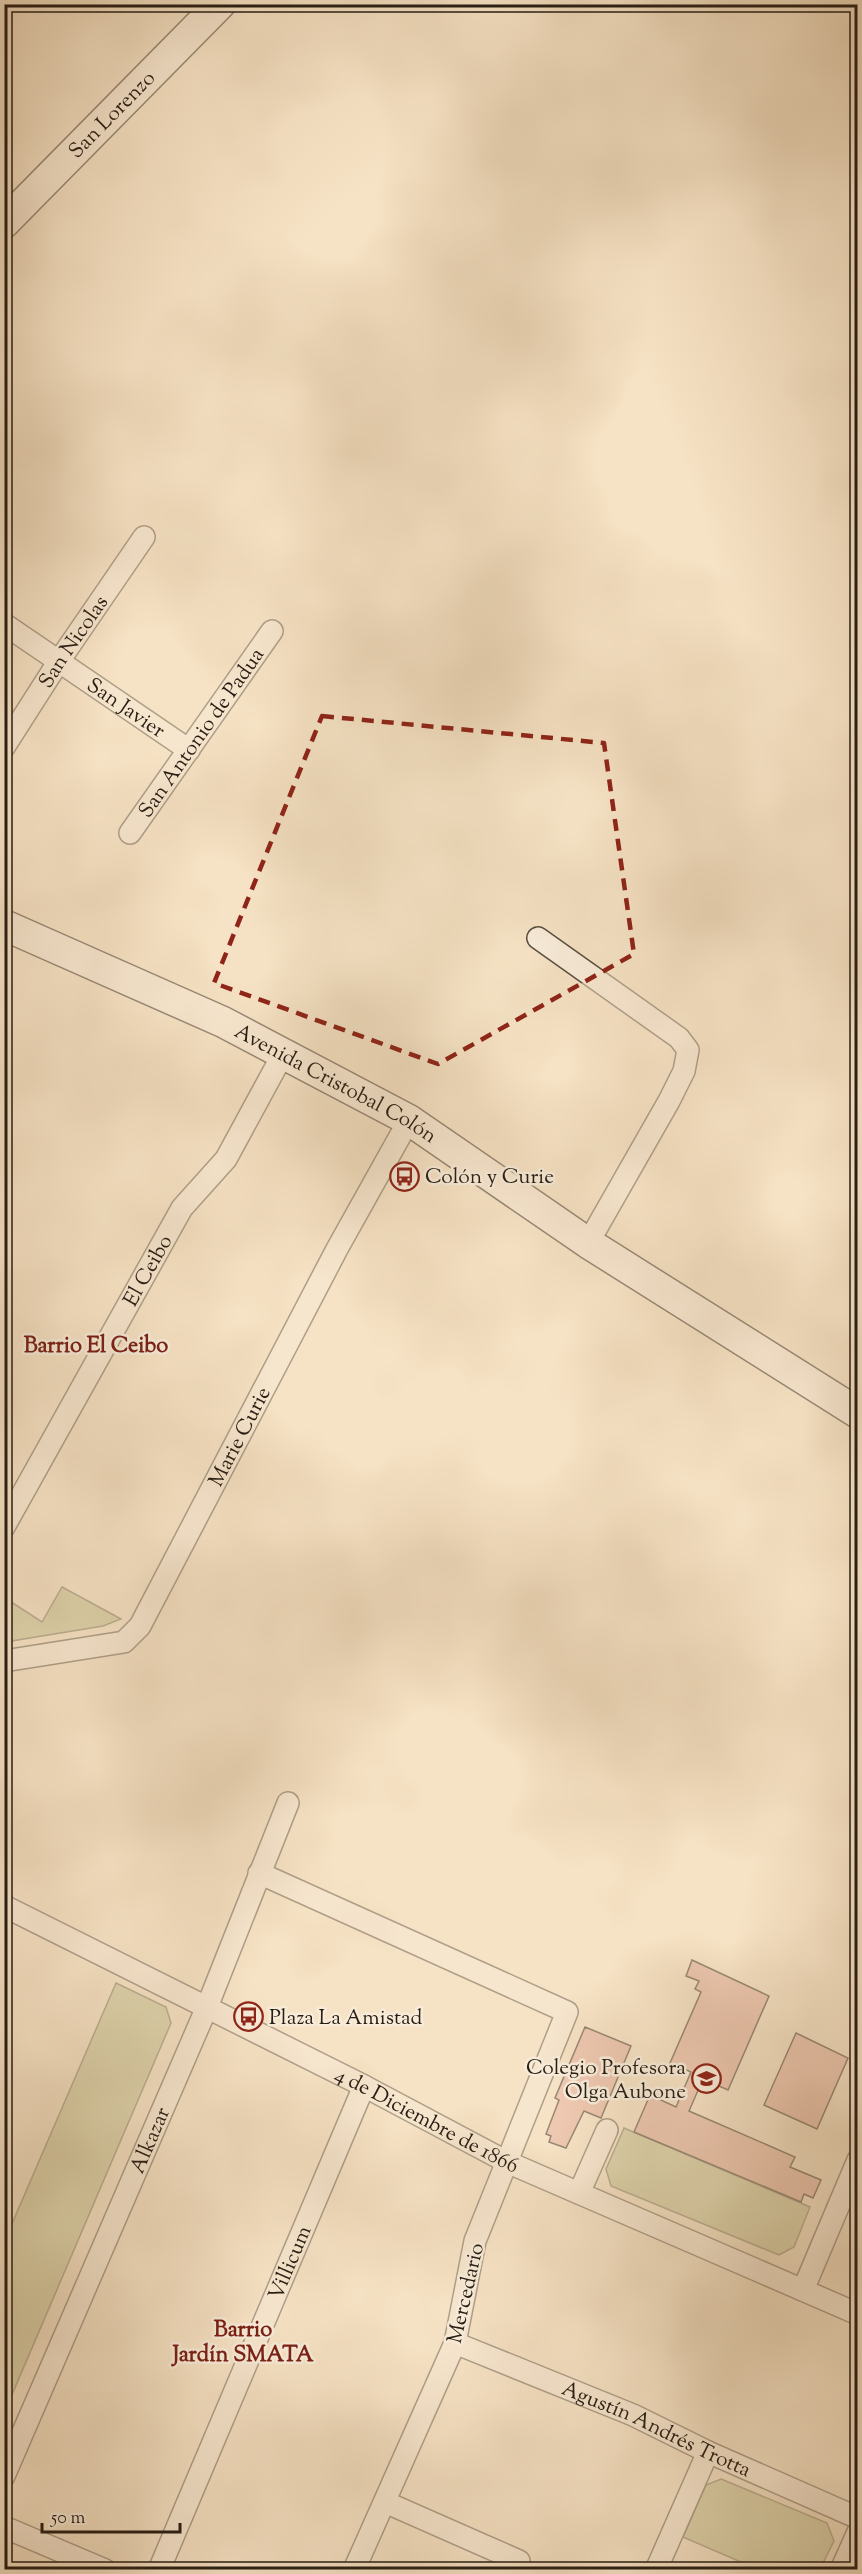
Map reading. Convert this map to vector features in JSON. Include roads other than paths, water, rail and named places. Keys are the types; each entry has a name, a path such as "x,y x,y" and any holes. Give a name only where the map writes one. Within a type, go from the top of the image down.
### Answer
{"main road":[{"name":"San Lorenzo","path":"4,223 220,4"},
{"name":"Avenida Cristobal Colón","path":"4,925 223,1022 409,1120 588,1243 824,1394 858,1413"}],"street":[{"name":"San Nicolas","path":"4,747 59,661 144,537"},
{"name":"San Javier","path":"4,624 189,750"},
{"name":"San Antonio de Padua","path":"130,833 272,631"},
{"path":"538,938 679,1038 688,1050 684,1071 669,1101 588,1243"},
{"name":"El Ceibo","path":"4,1527 182,1208 226,1159 283,1054"},
{"name":"Marie Curie","path":"4,1661 124,1642 140,1626 337,1249 409,1120"},
{"name":"Alkazar","path":"4,2475 207,2007 288,1803"},
{"name":"Mercedario","path":"259,1873 567,2012 475,2241 455,2343 354,2570"},
{"name":"4 de Diciembre de 1866","path":"4,1906 364,2086 507,2162 580,2191 858,2314"},
{"name":"Villicum","path":"159,2570 364,2086"},
{"path":"580,2191 607,2130"},
{"path":"803,2290 858,2160"},
{"name":"Agustín Andrés Trotta","path":"455,2343 633,2415 708,2452 858,2518"},
{"path":"656,2570 708,2452"},
{"path":"385,2502 519,2561"},
{"path":"4,2527 105,2570"},
{"path":"841,2570 858,2532"}],"place":[{"name":"Colón y Curie","path":"404,1176"},
{"name":"Plaza La Amistad","path":"248,2017"},
{"name":"Colegio Profesora Olga Aubone","path":"707,2079"}],"district":[{"name":"Barrio El Ceibo","path":"96,1344"},
{"name":"Barrio Jardín SMATA","path":"243,2340"}]}
